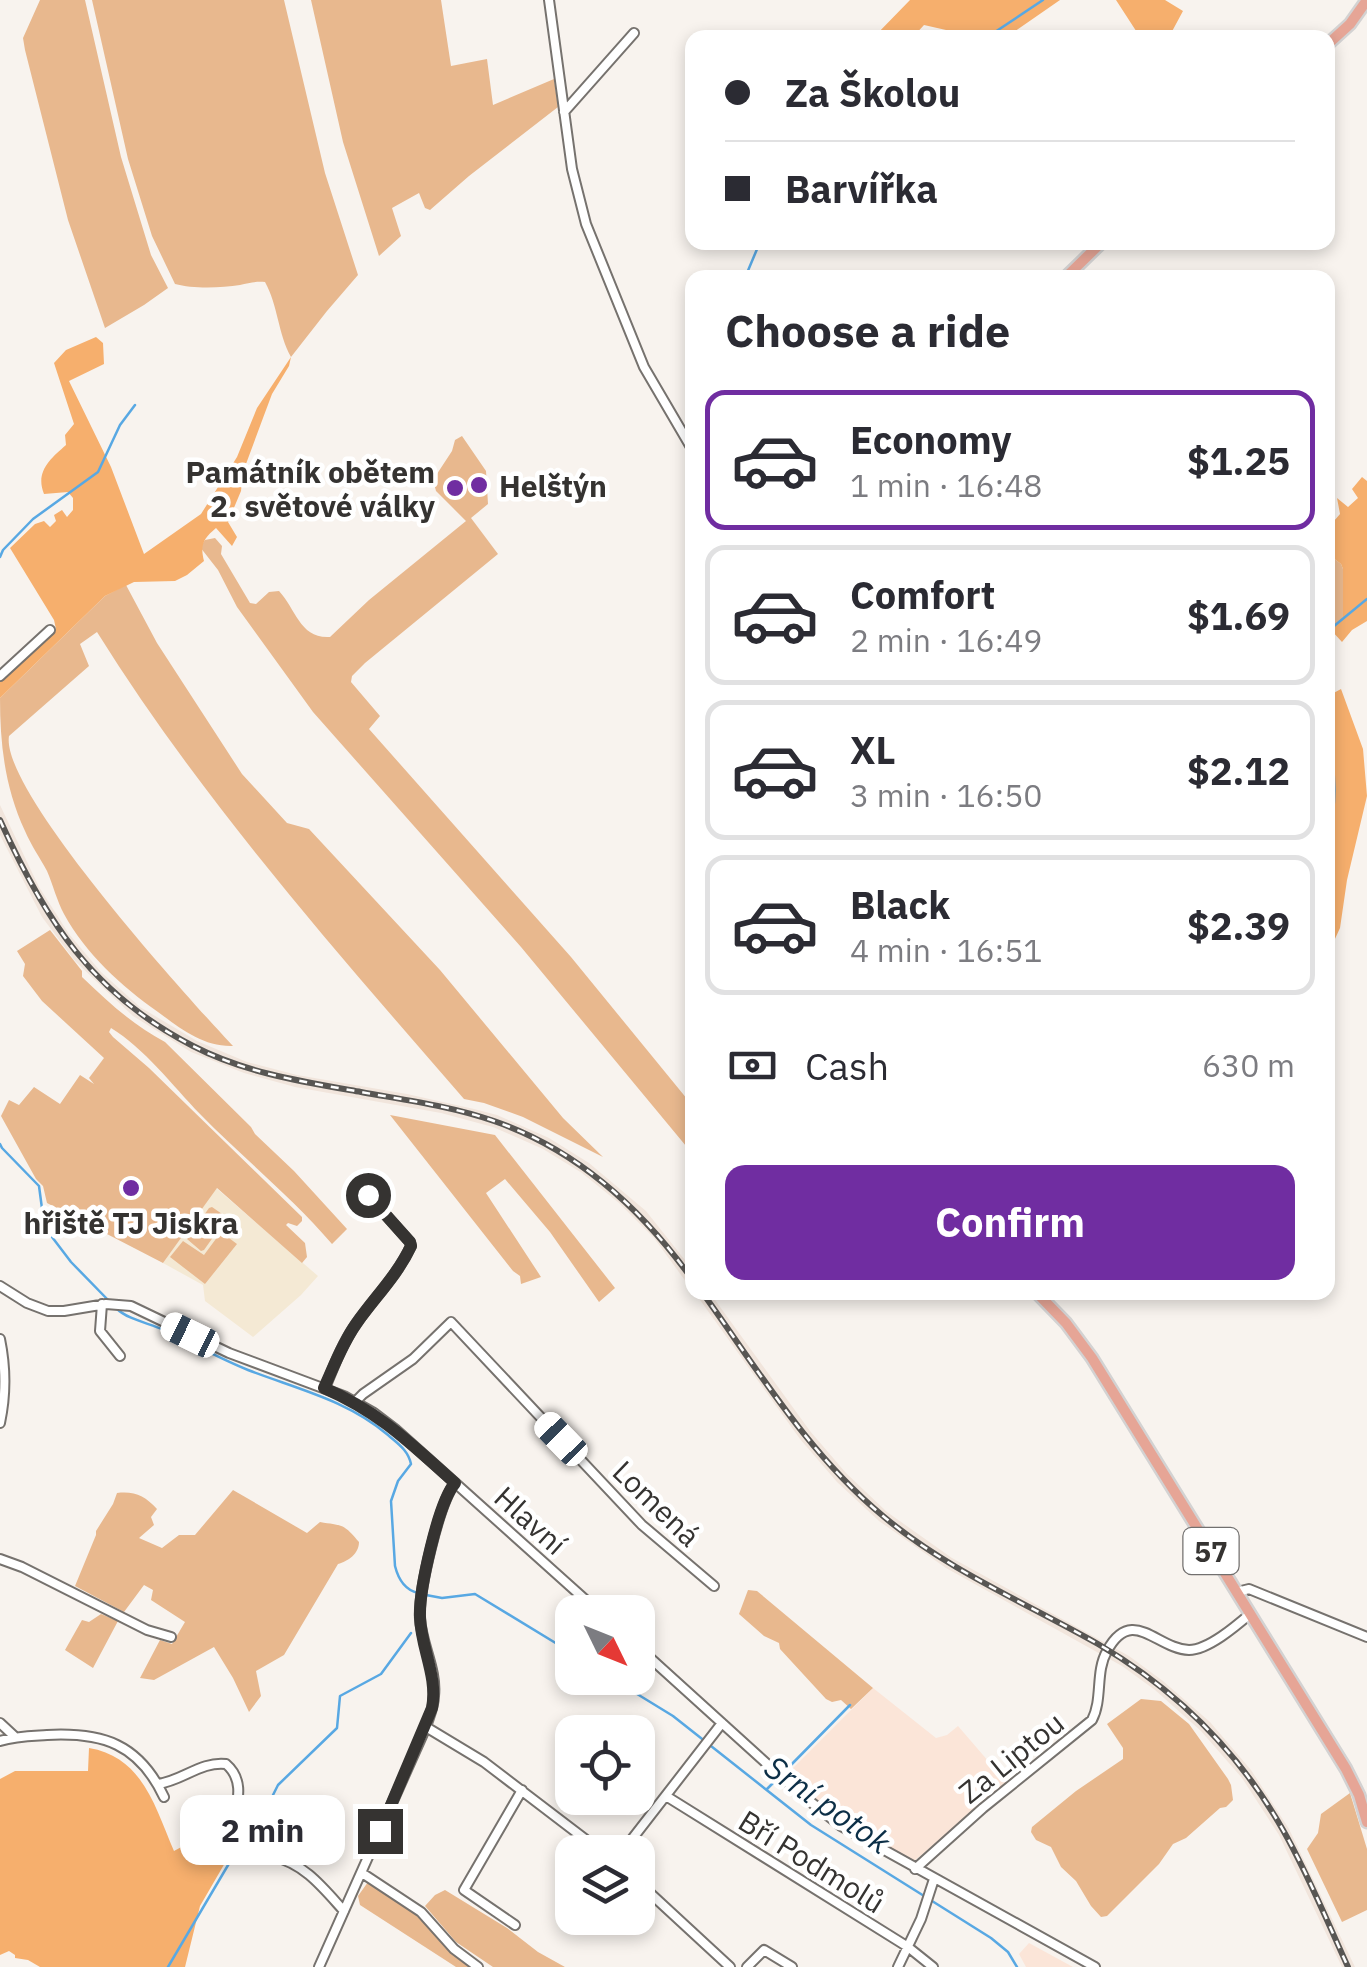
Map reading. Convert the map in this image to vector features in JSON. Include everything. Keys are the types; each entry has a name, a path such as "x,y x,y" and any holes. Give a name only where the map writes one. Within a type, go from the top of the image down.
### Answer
{"main road":[{"path":"1335,38 1367,0"},
{"path":"1073,270 1094,250"},
{"name":"57","path":"1044,1300 1086,1348 1346,1769 1367,1822"}],"street":[{"path":"549,0 572,169 586,224 644,367 685,435"},
{"path":"564,112 634,34"},
{"path":"0,676 50,630"},
{"path":"324,1388 350,1334 411,1246 368,1195"},
{"name":"Hlavní","path":"0,1286 48,1311 119,1303 136,1308 242,1359 355,1402 386,1422 580,1595"},
{"path":"104,1304 101,1334 120,1356"},
{"name":"Lomená","path":"355,1402 414,1360 452,1322 642,1525 714,1586"},
{"path":"0,1340 5,1388 0,1424"},
{"path":"319,1967 426,1727 435,1694 420,1620 421,1596 444,1502 455,1483"},
{"path":"0,1559 147,1630 171,1637"},
{"path":"1236,1592 1249,1589 1367,1637"},
{"name":"Za Liptou","path":"915,1869 1092,1720 1104,1655 1122,1633 1139,1630 1174,1647 1193,1650 1206,1646 1250,1614"},
{"path":"655,1662 832,1820 1096,1967"},
{"path":"0,1723 14,1736"},
{"path":"635,1835 722,1723"},
{"path":"426,1727 484,1762 580,1835"},
{"path":"0,1741 14,1736 65,1734 106,1739 127,1749 158,1784 164,1797"},
{"path":"158,1784 204,1766 226,1764 234,1770 239,1783 234,1851 241,1855 278,1857 291,1863 308,1874 344,1911"},
{"path":"515,1925 464,1890 522,1790"},
{"name":"Bří Podmolů","path":"666,1796 908,1947 933,1967"},
{"path":"362,1872 422,1912 454,1949 478,1967"},
{"path":"898,1967 934,1879"},
{"path":"655,1898 730,1967"},
{"path":"747,1967 764,1950 792,1967"}],"shaded area":[{"path":"40,0 85,0 121,157 151,255 168,288 105,328 68,220 25,50 23,38"},
{"path":"92,0 284,0 325,173 358,275 291,357 265,282 216,287 175,284 152,236 128,159"},
{"path":"311,0 441,0 451,66 487,59 493,105 554,79 558,107 430,210 425,208 419,193 392,208 401,236 379,256 343,142"},
{"path":"910,0 1060,0 1017,30 946,30 924,25 919,30 881,30"},
{"path":"1116,0 1165,0 1183,11 1173,30 1135,30"},
{"path":"96,337 103,343 104,364 69,381 111,467 144,554 201,514 237,457 257,408 291,357 272,394 243,472 241,491 228,522 237,537 232,546 216,528 204,543 204,561 187,575 175,581 134,582 105,596 0,698 0,681 56,629 10,548 35,524 44,521 50,527 56,521 54,515 62,510 67,517 73,510 73,498 68,492 44,494 41,479 46,467 66,445 65,435 74,424 54,363 66,350"},
{"path":"462,436 486,471 488,504 471,518 498,554 365,663 351,682 380,716 369,729 571,957 685,1096 685,1145 521,947 313,712 237,607 218,570 200,547 205,540 215,538 250,603 256,604 269,592 279,591 305,628 330,637 466,521 436,491 433,480 455,440"},
{"path":"1362,477 1367,481 1367,621 1342,642 1335,634 1335,626 1343,618 1343,569 1335,559 1335,520 1340,514 1337,498 1348,507 1358,498 1352,489"},
{"path":"1335,559 1343,569 1343,618 1335,626"},
{"path":"126,585 157,643 242,774 287,823 309,829 440,970 563,1118 603,1157 523,1117 464,1099 318,930 225,814 97,632 80,644 89,666 9,736 14,763 34,801 102,894 233,1046 212,1044 184,1030 131,991 94,956 64,914 18,815 5,766 0,698 105,596"},
{"path":"1341,689 1363,749 1367,796 1335,939 1335,692"},
{"path":"0,805 39,887 69,934 101,972 140,1007 197,1041 247,1062 474,1109 549,1138 589,1163 646,1211 685,1260 685,1280 654,1238 619,1203 582,1173 543,1149 493,1127 441,1113 295,1087 244,1073 191,1052 133,1016 75,961 42,917 0,835"},
{"path":"50,930 82,971 82,977 132,1021 165,1042 347,1229 332,1244 147,1057 111,1028 113,1037 302,1217 297,1226 286,1225 305,1243 307,1257 302,1263 217,1188 163,1263 47,1203 43,1186 1,1116 9,1100 19,1105 34,1087 60,1104 80,1075 94,1084 89,1078 104,1058 42,1001 23,976 25,964 17,951"},
{"path":"390,1115 495,1135 615,1288 599,1302 550,1232 505,1179 486,1193 541,1277 521,1284 520,1276"},
{"path":"216,1188 318,1276 253,1337 205,1301 203,1285 163,1263"},
{"path":"212,1207 226,1219 201,1251 187,1239"},
{"path":"221,1232 237,1244 205,1284 170,1257 183,1241 204,1255"},
{"path":"700,1300 715,1300 810,1431 887,1512 952,1558 1129,1656 1210,1722 1251,1770 1289,1829 1355,1967 1342,1967 1279,1835 1242,1778 1201,1731 1122,1666 946,1568 879,1521 837,1482 800,1439"},
{"path":"233,1490 307,1533 320,1522 334,1524 346,1528 359,1542 352,1556 338,1564 284,1655 256,1671 261,1696 249,1712 214,1647 154,1680 140,1678 160,1640 172,1644 185,1622 151,1600 153,1590 144,1585 124,1612 75,1586 96,1531 117,1493 139,1495 157,1509 151,1517 154,1525 139,1538 162,1548 179,1535 195,1535"},
{"path":"748,1590 757,1591 873,1688 851,1709 841,1700 826,1699 780,1649 779,1643 764,1636 739,1614"},
{"path":"101,1614 118,1621 93,1668 65,1650 82,1620 89,1622"},
{"path":"873,1688 936,1738 958,1726 1008,1784 914,1861 837,1817 787,1774"},
{"path":"1141,1699 1161,1701 1189,1724 1228,1779 1233,1800 1173,1844 1159,1864 1107,1916 1101,1917 1061,1867 1051,1847 1036,1840 1031,1832 1032,1827 1076,1791 1123,1759 1123,1748 1107,1724"},
{"path":"89,1748 107,1753 135,1773 153,1801 174,1851 220,1826 229,1856 200,1906 185,1967 40,1967 15,1958 9,1951 0,1955 0,1779 15,1771 88,1771"},
{"path":"1350,1793 1367,1849 1367,1910 1342,1922 1307,1849 1318,1833 1321,1814"},
{"path":"368,1882 410,1910 470,1967 456,1967 360,1905 358,1896"},
{"path":"445,1890 565,1967 493,1967 456,1942 425,1906"},
{"path":"1029,1943 1073,1967 1026,1967 1019,1954"}],"waterway":[{"path":"998,30 1043,0"},
{"path":"748,270 757,250"},
{"path":"0,557 33,519 98,472 120,425 135,405"},
{"path":"1335,625 1367,599"},
{"name":"Srní potok","path":"0,1144 39,1186 43,1216 52,1237 110,1302"},
{"name":"Srní potok","path":"116,1308 238,1366 339,1404 399,1444 411,1464 398,1481 391,1501 395,1566 403,1583 418,1593"},
{"name":"Srní potok","path":"426,1595 442,1598 475,1594 555,1643"},
{"path":"240,1849 266,1841 274,1832 273,1795 278,1785 337,1728 340,1696 381,1674 411,1633"},
{"name":"Srní potok","path":"639,1695 673,1716 811,1825 991,1938 1008,1952 1017,1967"},
{"path":"786,1770 850,1705"},
{"path":"767,1789 777,1779"},
{"path":"168,1967 234,1855"}],"railway":[{"path":"0,820 35,890 75,951 127,1003 158,1025 193,1046 254,1070 445,1107 525,1133 605,1184 651,1228 685,1270"},
{"path":"708,1300 808,1439 883,1516 933,1553 1126,1662 1203,1725 1266,1801 1309,1881 1348,1967"}],"place":[{"name":"Helštýn","path":"479,485"},
{"name":"Památník obětem 2. světové války","path":"455,488"},
{"name":"hřiště TJ Jiskra","path":"131,1188"}],"route":[{"path":"368,1195 411,1246 343,1344 324,1388 380,1418 455,1483 438,1521 422,1592 420,1620 432,1668 432,1708 380,1831"}]}
